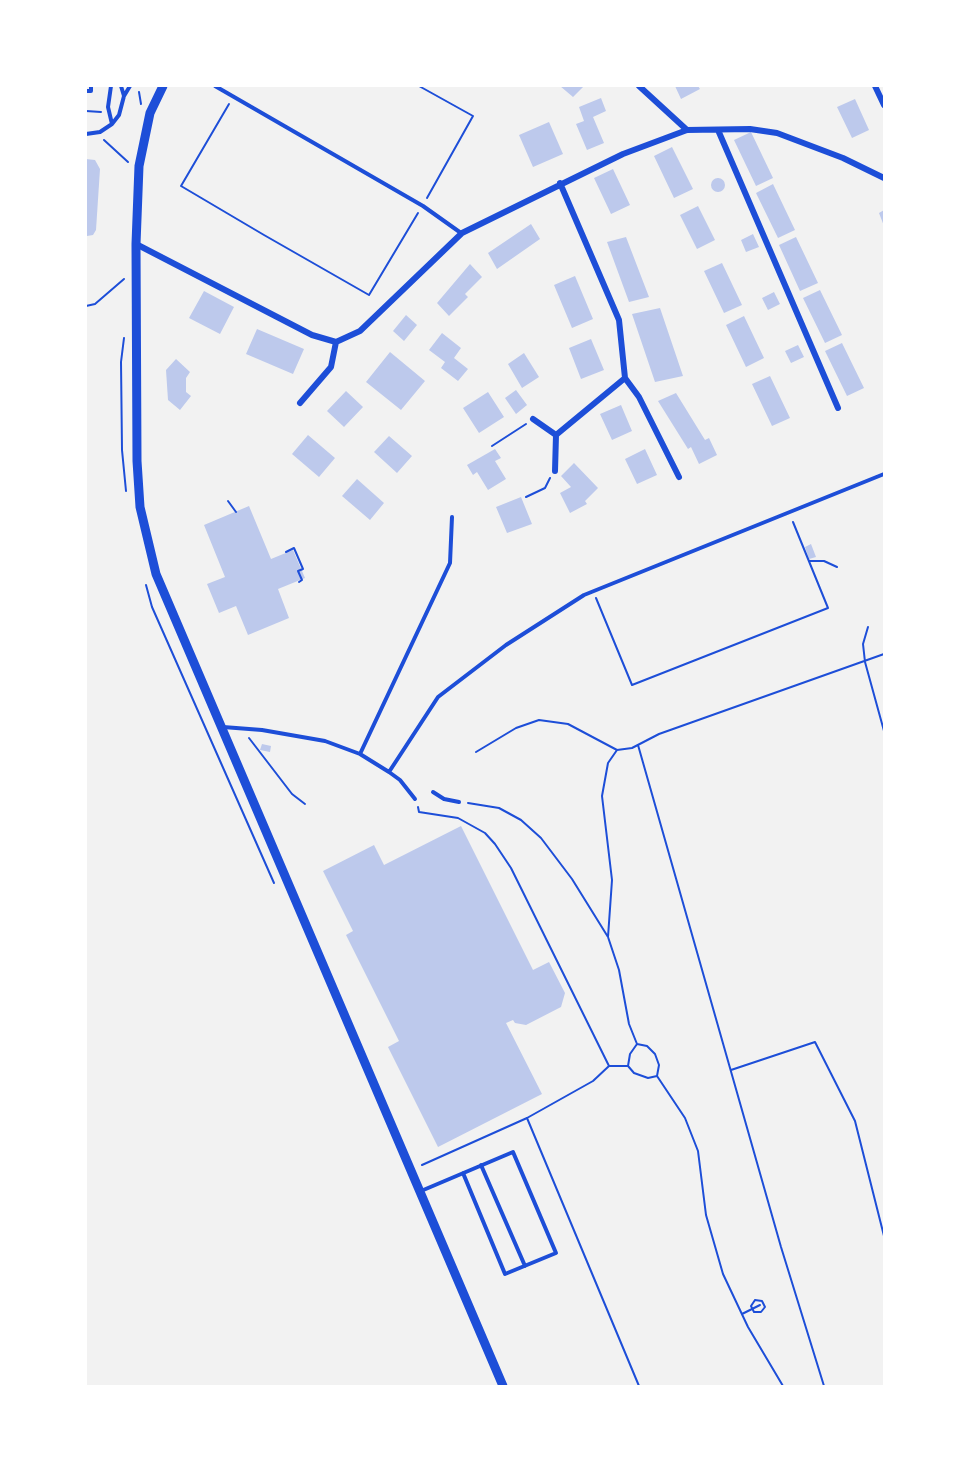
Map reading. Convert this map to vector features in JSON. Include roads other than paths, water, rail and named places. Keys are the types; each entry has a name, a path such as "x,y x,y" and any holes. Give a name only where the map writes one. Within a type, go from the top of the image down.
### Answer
{"street":[{"path":"163,86 150,113 139,166 136,244 140,507 156,574 503,1386"},
{"path":"639,86 687,130"},
{"path":"875,86 885,105"},
{"path":"136,244 312,335 336,342 360,331 462,233 623,154 687,130 750,129 777,133 843,158 885,178"},
{"path":"718,130 838,408"},
{"path":"560,183 619,320 626,378 639,397 679,477"},
{"path":"300,403 331,367 336,342"},
{"path":"555,471 556,435 626,378"},
{"path":"533,419 556,435"}],"lane":[{"path":"86,91 91,91 91,86"},
{"path":"111,86 108,107 112,124"},
{"path":"121,86 124,96"},
{"path":"215,86 423,206 462,233"},
{"path":"86,134 107,129 112,124 119,115 124,96 130,87"},
{"path":"389,772 438,697 506,645 593,590 885,474"},
{"path":"360,754 450,563 452,517"},
{"path":"221,727 242,728 325,741 360,754 389,772 400,780 415,799"},
{"path":"434,792 444,799 459,802"},
{"path":"420,1191 513,1152 556,1253 506,1274 463,1173"},
{"path":"481,1165 525,1266"}]}
